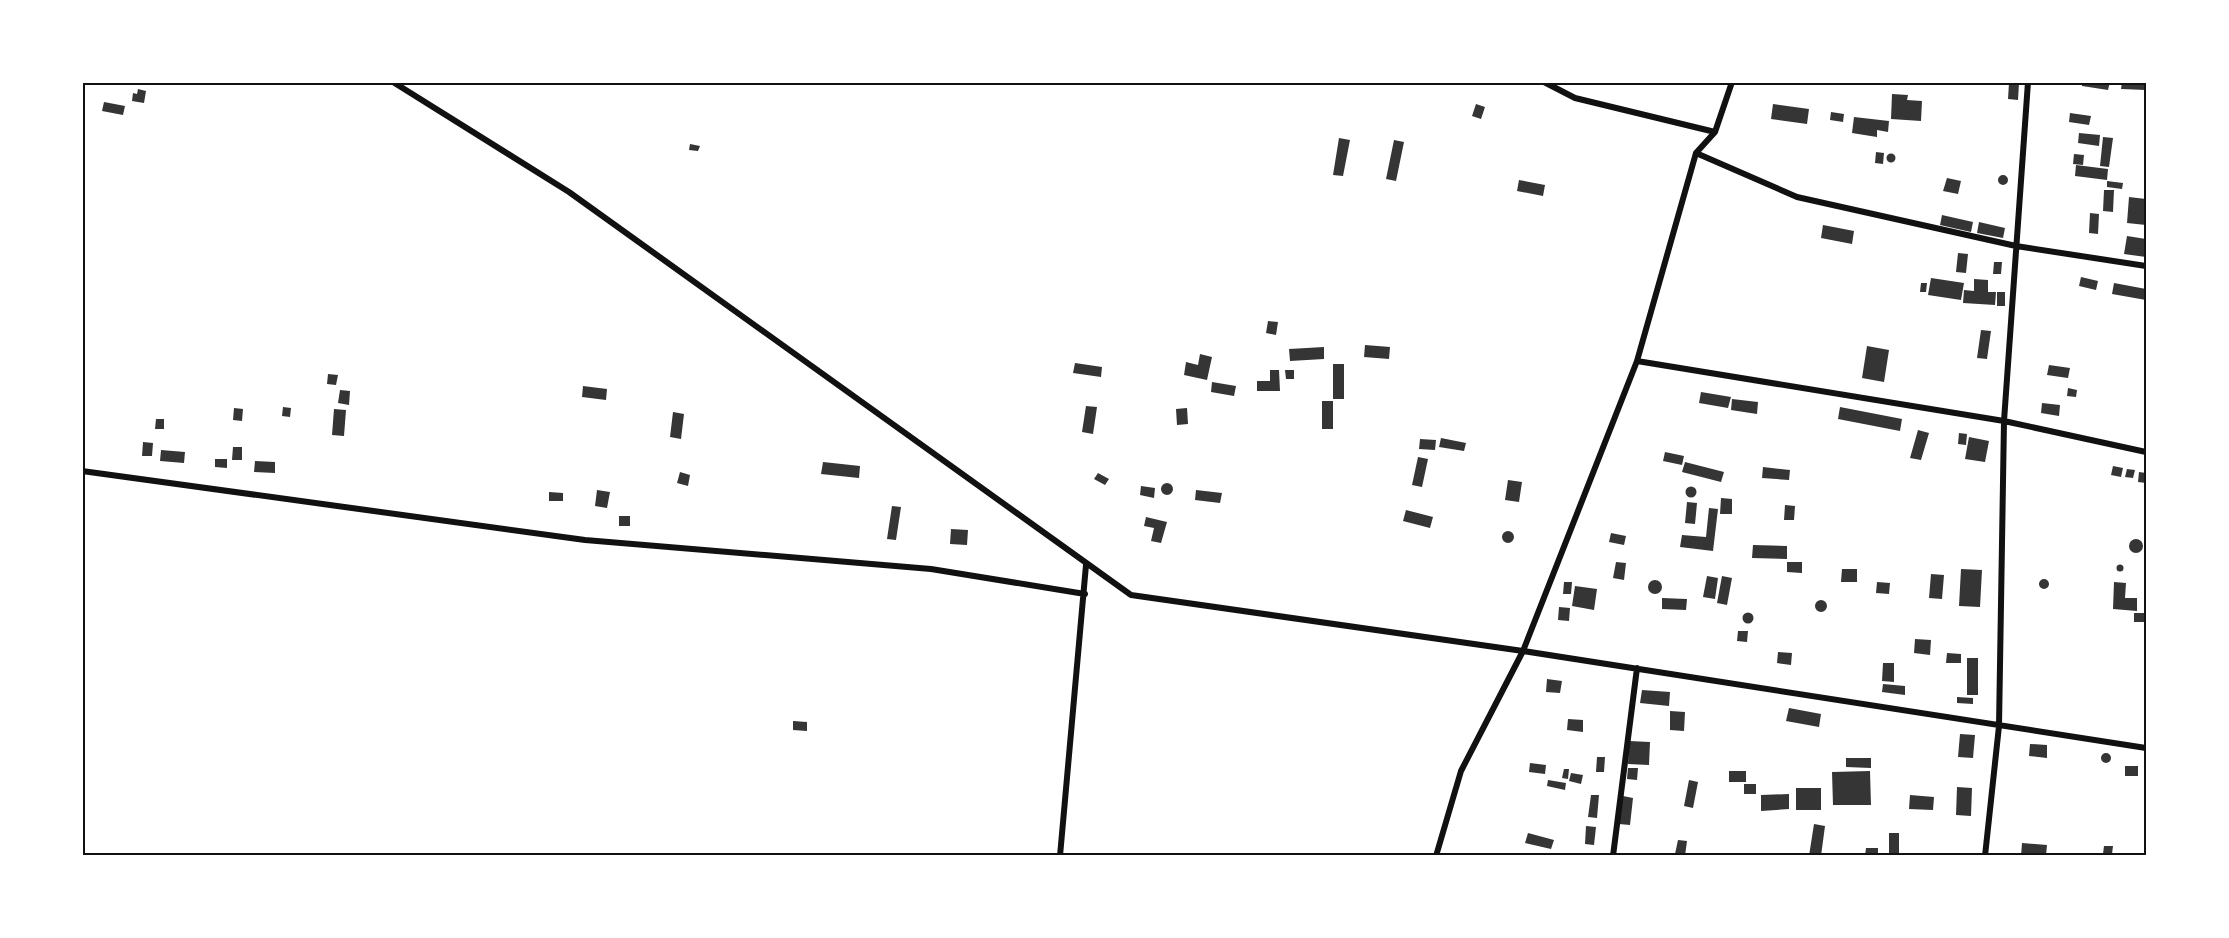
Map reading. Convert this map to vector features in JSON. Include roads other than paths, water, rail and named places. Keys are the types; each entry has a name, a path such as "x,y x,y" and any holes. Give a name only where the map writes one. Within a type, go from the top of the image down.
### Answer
{"street":[{"path":"393,82 569,192 1086,565 1131,595 1637,668 2146,748"},
{"path":"1544,82 1575,98 1715,132"},
{"path":"1436,855 1461,771 1523,651 1637,361 1696,153 1715,132 1732,82"},
{"path":"1985,855 1999,726 2004,422 2028,82"},
{"path":"1696,153 1797,197 2016,246 2146,266"},
{"path":"1637,361 2004,422 2146,452"},
{"path":"82,471 585,540 931,569 1085,594"},
{"path":"1060,855 1086,565"},
{"path":"1613,855 1637,668"}]}
